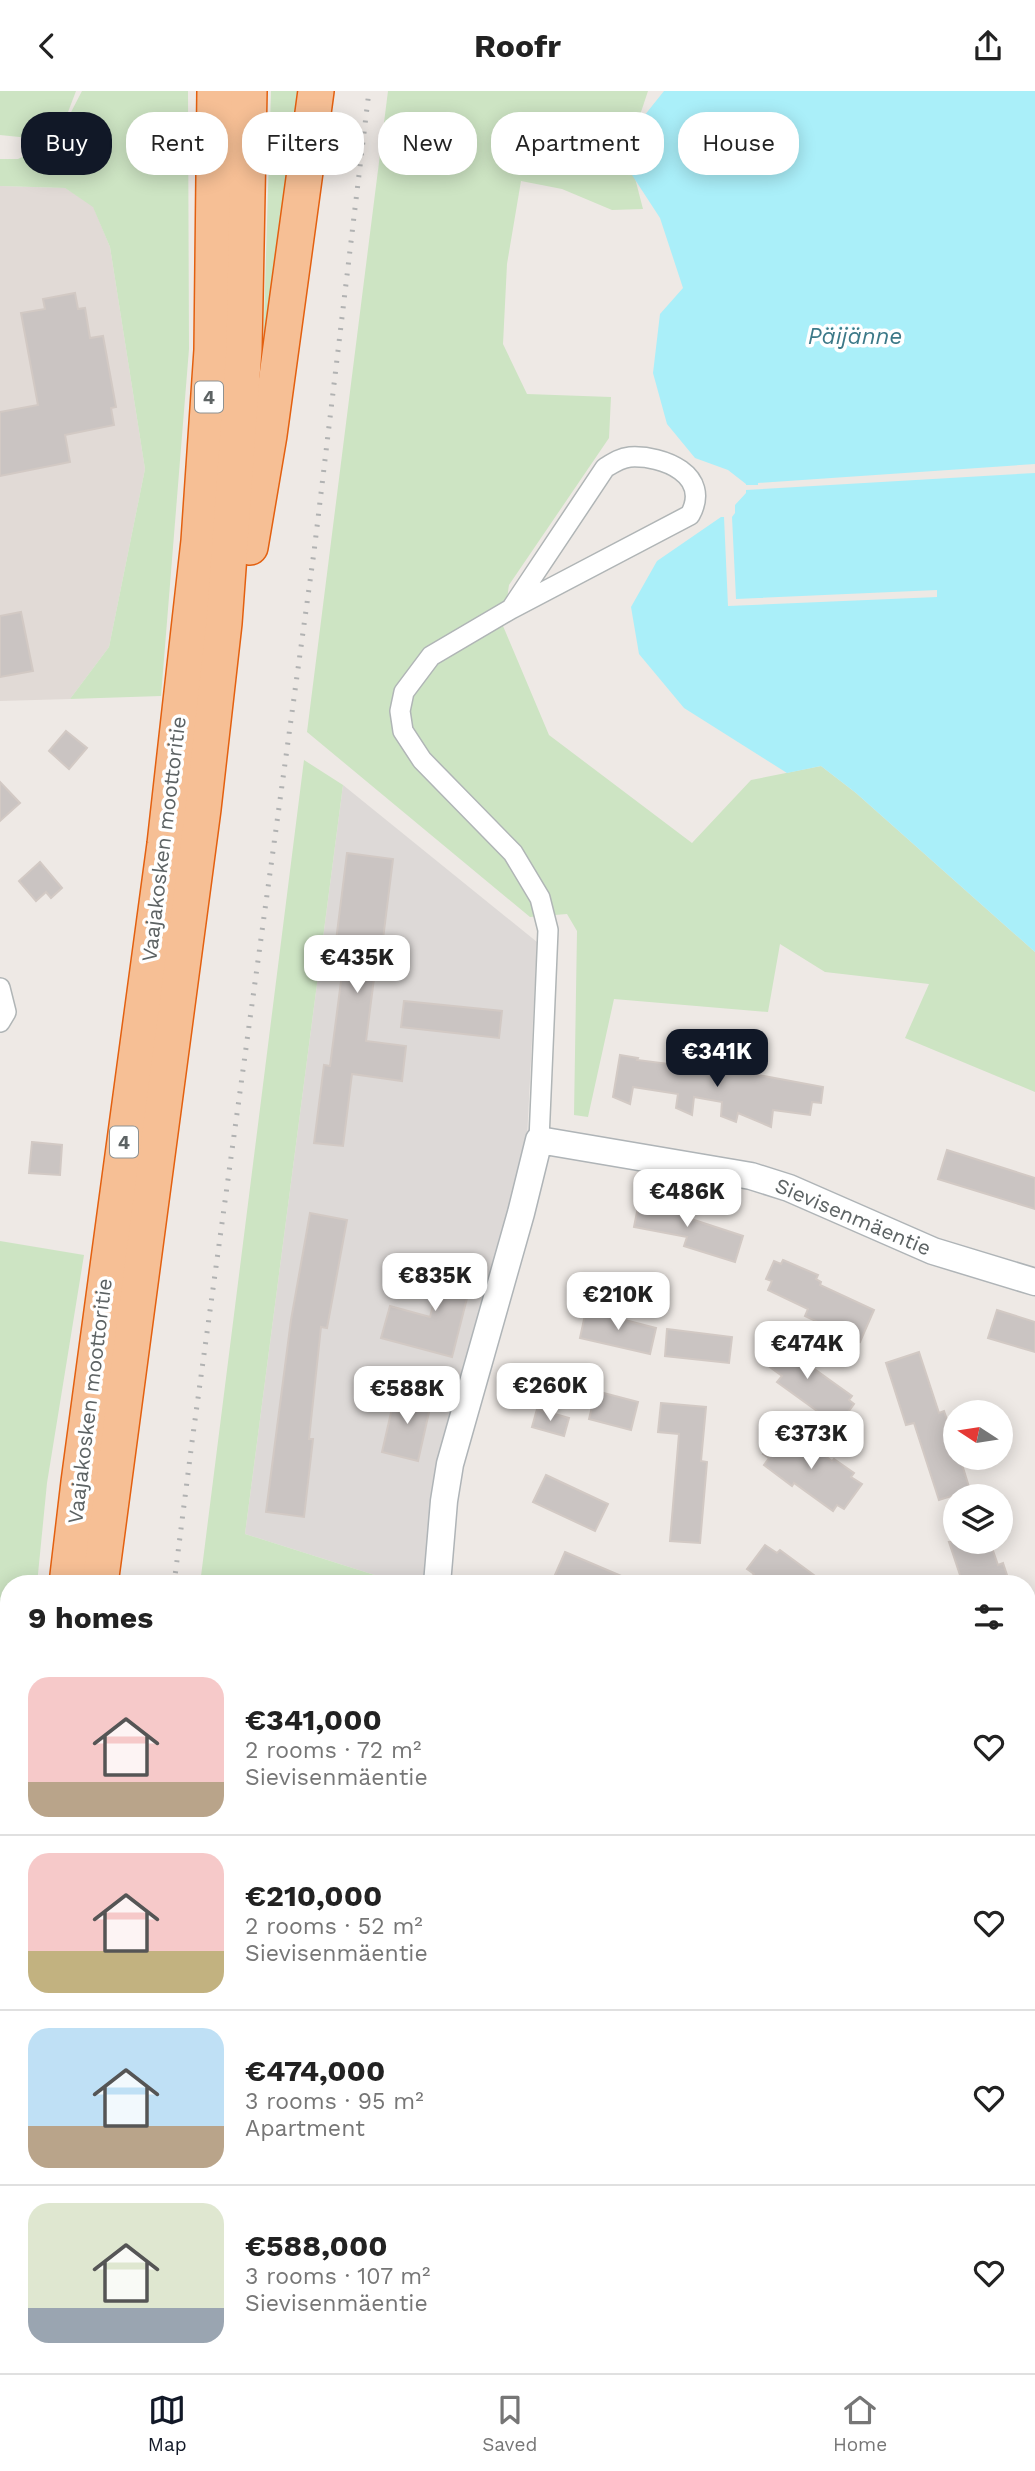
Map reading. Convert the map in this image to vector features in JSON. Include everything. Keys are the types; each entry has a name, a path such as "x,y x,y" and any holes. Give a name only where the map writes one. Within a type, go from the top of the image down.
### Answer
{"highway":[{"name":"Vaajakosken moottoritie","path":"68,1575 165,844 199,541 212,350 215,91"},
{"name":"Vaajakosken moottoritie","path":"101,1575 203,809 224,623 244,349 249,91"},
{"path":"224,623 245,574 258,505 316,91"}],"street":[{"path":"439,1575 444,1501 450,1464 539,1140 548,930 540,898 513,853 411,746 403,731 400,711 404,691 431,656 511,609 690,515 697,503 697,494 691,479 681,470 641,458 618,460 605,468 511,609"},
{"path":"0,988 6,1012 0,1022"},
{"name":"Sievisenmäentie","path":"539,1140 751,1176 789,1188 905,1240 1035,1282"}],"shaded area":[{"path":"0,186 65,188 93,206 110,247 145,469 109,647 70,699 0,701"},
{"path":"343,785 537,942 527,1138 430,1575 375,1575 245,1534"}],"green space":[{"path":"0,91 76,91 68,112 21,112 21,137 0,135"},
{"path":"82,91 188,91 188,112 126,112 126,175 188,175 189,349 161,696 70,699 109,647 145,469 110,247 93,207 65,188 0,186 0,159 21,158 21,175 112,175 112,112 71,112"},
{"path":"271,91 304,91 301,112 270,112"},
{"path":"388,91 648,91 641,112 491,112 491,175 634,175 643,209 612,210 562,189 521,181 507,264 503,344 527,394 611,397 609,438 509,585 503,626 549,735 692,843 751,780 821,766 856,793 1035,952 1035,1092 905,1038 929,984 825,972 780,944 768,1012 614,999 588,1117 574,1115 577,931 567,914 530,917 307,732 378,170 378,175 477,175 477,112 385,112"},
{"path":"268,175 292,175 262,387"},
{"path":"304,760 343,785 245,1534 375,1575 201,1575"},
{"path":"0,1241 84,1255 47,1483 38,1575 0,1575"}],"water":[{"name":"Päijänne","path":"664,91 1035,91 1035,952 856,793 821,766 787,773 684,708 639,654 631,607 657,561 721,517 732,517 735,505 746,493 746,484 728,470 695,458 667,424 653,373 660,314 683,288 660,218 632,175 664,175 664,112 647,112"}],"pier":[{"path":"1035,464 1035,473 746,490 746,485 758,483"},
{"path":"724,517 732,517 736,599 937,590 937,597 728,606"}],"building":[{"path":"75,293 78,309 85,308 90,338 103,336 116,407 111,408 114,425 65,435 70,462 0,476 0,412 38,405 21,313 45,309 43,299"},
{"path":"21,612 33,671 0,677 0,616"},
{"path":"66,731 87,748 69,769 49,751"},
{"path":"0,782 20,803 0,821"},
{"path":"347,853 393,859 366,1041 406,1046 402,1081 352,1074 343,1146 314,1143 324,1065 330,1066 346,943 336,941"},
{"path":"40,862 62,888 51,898 46,892 36,901 19,881"},
{"path":"404,1001 502,1011 499,1038 401,1027"},
{"path":"620,1055 638,1058 637,1060 764,1076 823,1087 821,1103 812,1102 810,1115 773,1110 771,1127 738,1113 736,1122 721,1116 722,1102 694,1097 692,1115 676,1108 678,1094 633,1087 630,1104 613,1097"},
{"path":"32,1142 62,1145 60,1175 29,1173"},
{"path":"947,1150 1035,1178 1035,1209 938,1179"},
{"path":"640,1197 684,1205 682,1216 743,1236 735,1262 684,1246 687,1237 634,1227"},
{"path":"310,1213 347,1220 327,1328 321,1327 304,1517 266,1512 291,1320"},
{"path":"446,1255 476,1263 452,1357 381,1338 390,1306 430,1317"},
{"path":"783,1260 818,1275 816,1279 821,1282 820,1285 874,1310 860,1342 805,1316 808,1309 768,1290 772,1281 766,1279 774,1261 781,1264"},
{"path":"586,1310 656,1328 650,1354 580,1338"},
{"path":"997,1310 1035,1322 1035,1352 988,1338"},
{"path":"667,1329 732,1337 729,1363 665,1356"},
{"path":"776,1335 782,1340 785,1336 798,1346 795,1350 802,1355 799,1358 852,1396 849,1400 854,1404 838,1426 777,1382 782,1376 759,1359"},
{"path":"919,1352 939,1413 943,1411 943,1470 964,1470 968,1484 943,1484 943,1499 939,1500 914,1423 906,1425 886,1363"},
{"path":"396,1391 432,1399 418,1461 382,1452"},
{"path":"596,1391 638,1402 631,1430 589,1419"},
{"path":"661,1403 706,1407 701,1461 707,1462 700,1543 670,1541 679,1434 658,1432"},
{"path":"537,1409 569,1418 564,1436 532,1427"},
{"path":"781,1429 792,1437 794,1433 832,1461 834,1459 854,1473 851,1477 862,1484 844,1509 837,1505 833,1511 764,1465 769,1458 763,1454"},
{"path":"546,1475 608,1504 595,1531 533,1502"},
{"path":"765,1545 777,1553 780,1550 814,1575 753,1575 747,1569"},
{"path":"565,1552 619,1575 555,1575"},
{"path":"953,1554 994,1554 998,1565 1003,1563 1007,1575 960,1575"}],"railway":[{"path":"175,1575 314,552 369,91"}]}
